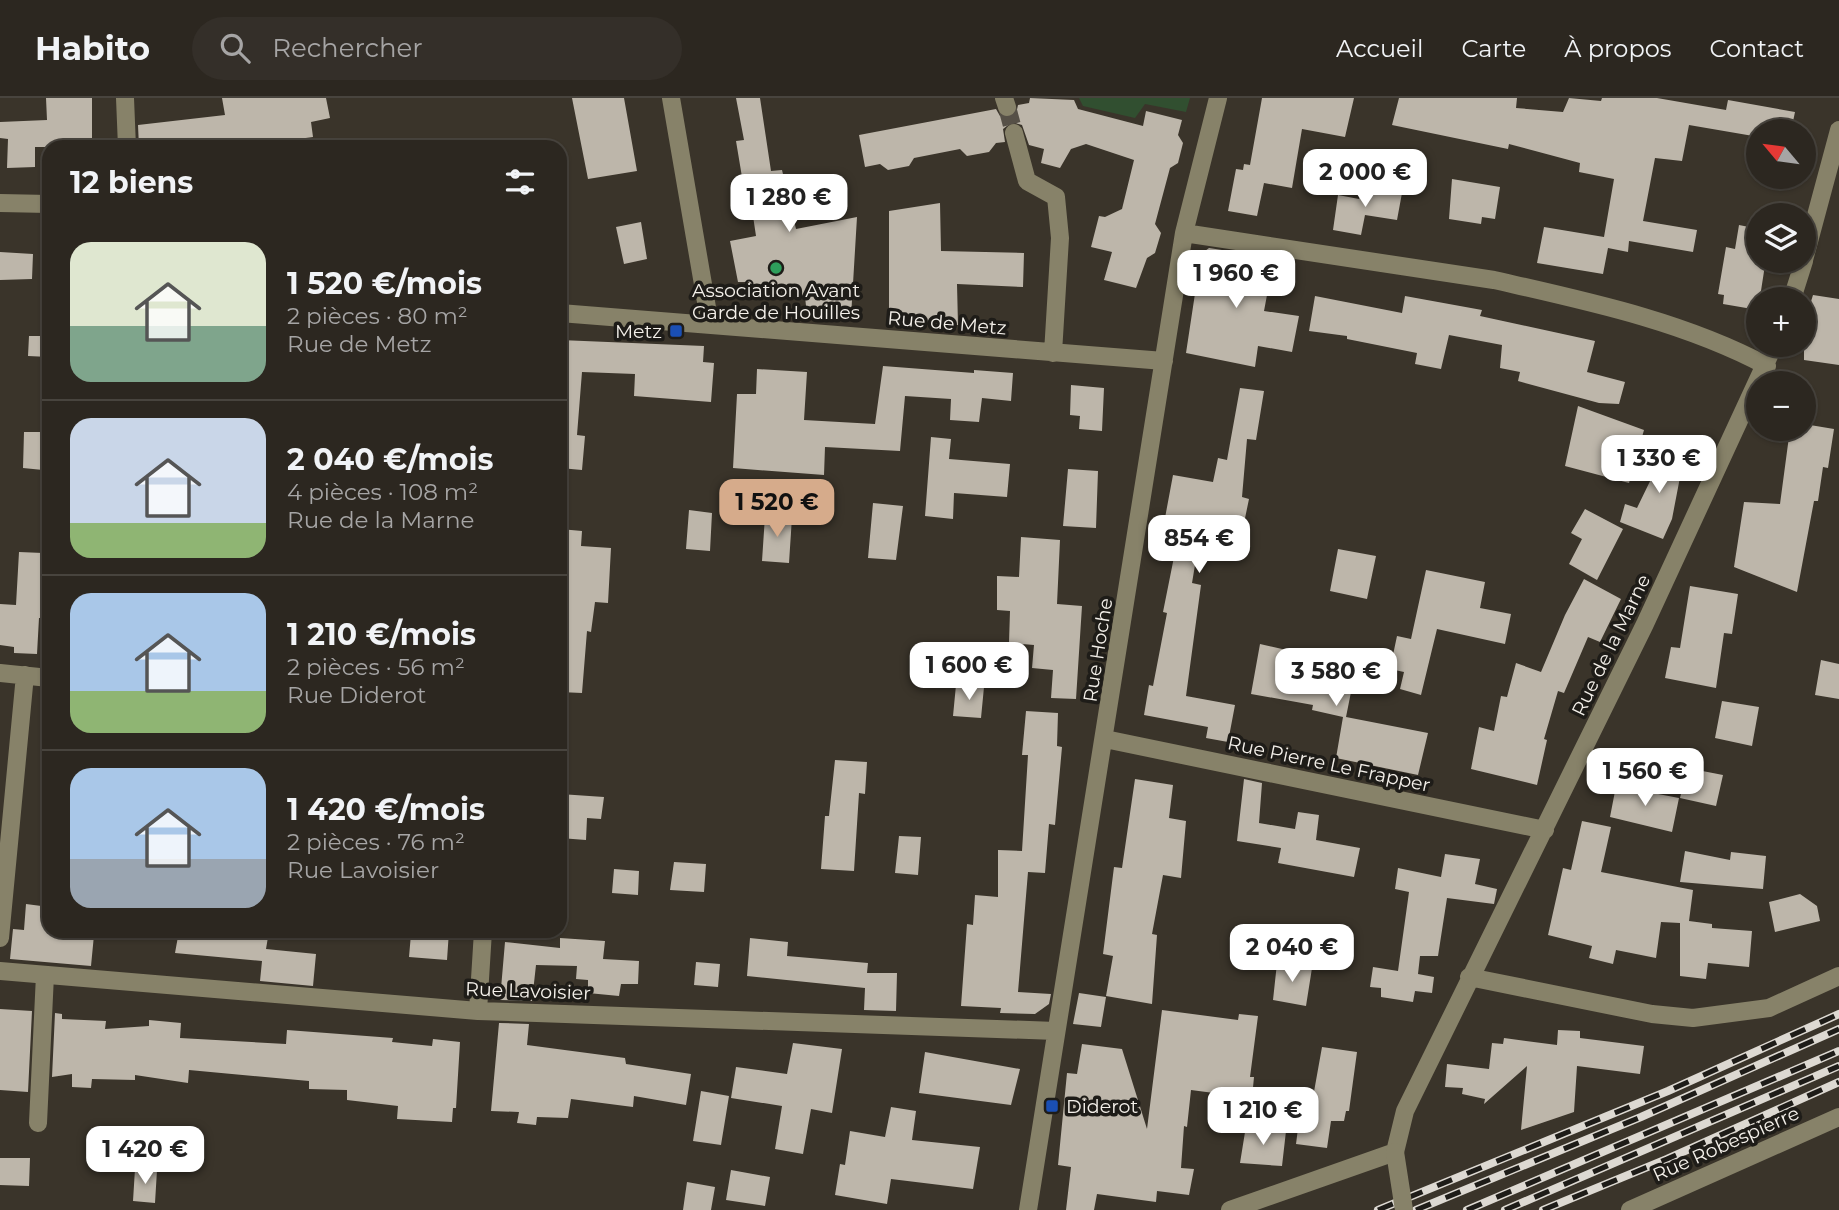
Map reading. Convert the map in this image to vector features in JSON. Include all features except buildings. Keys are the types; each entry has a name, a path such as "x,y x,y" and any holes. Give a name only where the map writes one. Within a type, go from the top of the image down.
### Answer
{"street":[{"path":"125,98 127,140"},
{"path":"671,98 710,325"},
{"name":"Rue Hoche","path":"1028,1210 1184,233 1219,98"},
{"path":"1816,233 1831,200 1839,130"},
{"path":"1014,133 1027,181 1056,197 1060,238 1053,353"},
{"path":"0,202 42,204"},
{"path":"1184,233 1532,289 1665,323 1767,366"},
{"name":"Rue de Metz","path":"567,314 1164,361"},
{"name":"Rue de la Marne","path":"1395,1152 1405,1111 1469,977 1545,830 1770,357"},
{"path":"0,673 42,677"},
{"path":"0,938 25,675"},
{"name":"Rue Pierre Le Frapper","path":"1105,739 1545,830"},
{"path":"478,1011 483,938"},
{"name":"Rue Lavoisier","path":"0,971 478,1011 1056,1031"},
{"path":"38,1123 45,975"},
{"path":"1469,977 1652,1014 1693,1018 1769,1009 1839,976"},
{"name":"Rue Robespierre","path":"1630,1210 1839,1117"},
{"path":"1230,1210 1395,1152 1404,1210"}],"green space":[{"path":"1079,98 1190,98 1186,112 1145,104 1135,118 1083,106"}],"tunnel":[{"path":"1007,107 1014,133"}],"railway":[{"path":"1378,1210 1668,1091 1839,1014"},
{"path":"1416,1210 1641,1117 1839,1029"},
{"path":"1467,1210 1839,1051"},
{"path":"1505,1210 1839,1066"},
{"path":"1543,1210 1667,1159 1839,1082"}],"place":[{"name":"Association Avant Garde de Houilles","path":"776,268"},
{"name":"Metz","path":"676,331"},
{"name":"Diderot","path":"1052,1106"}]}
